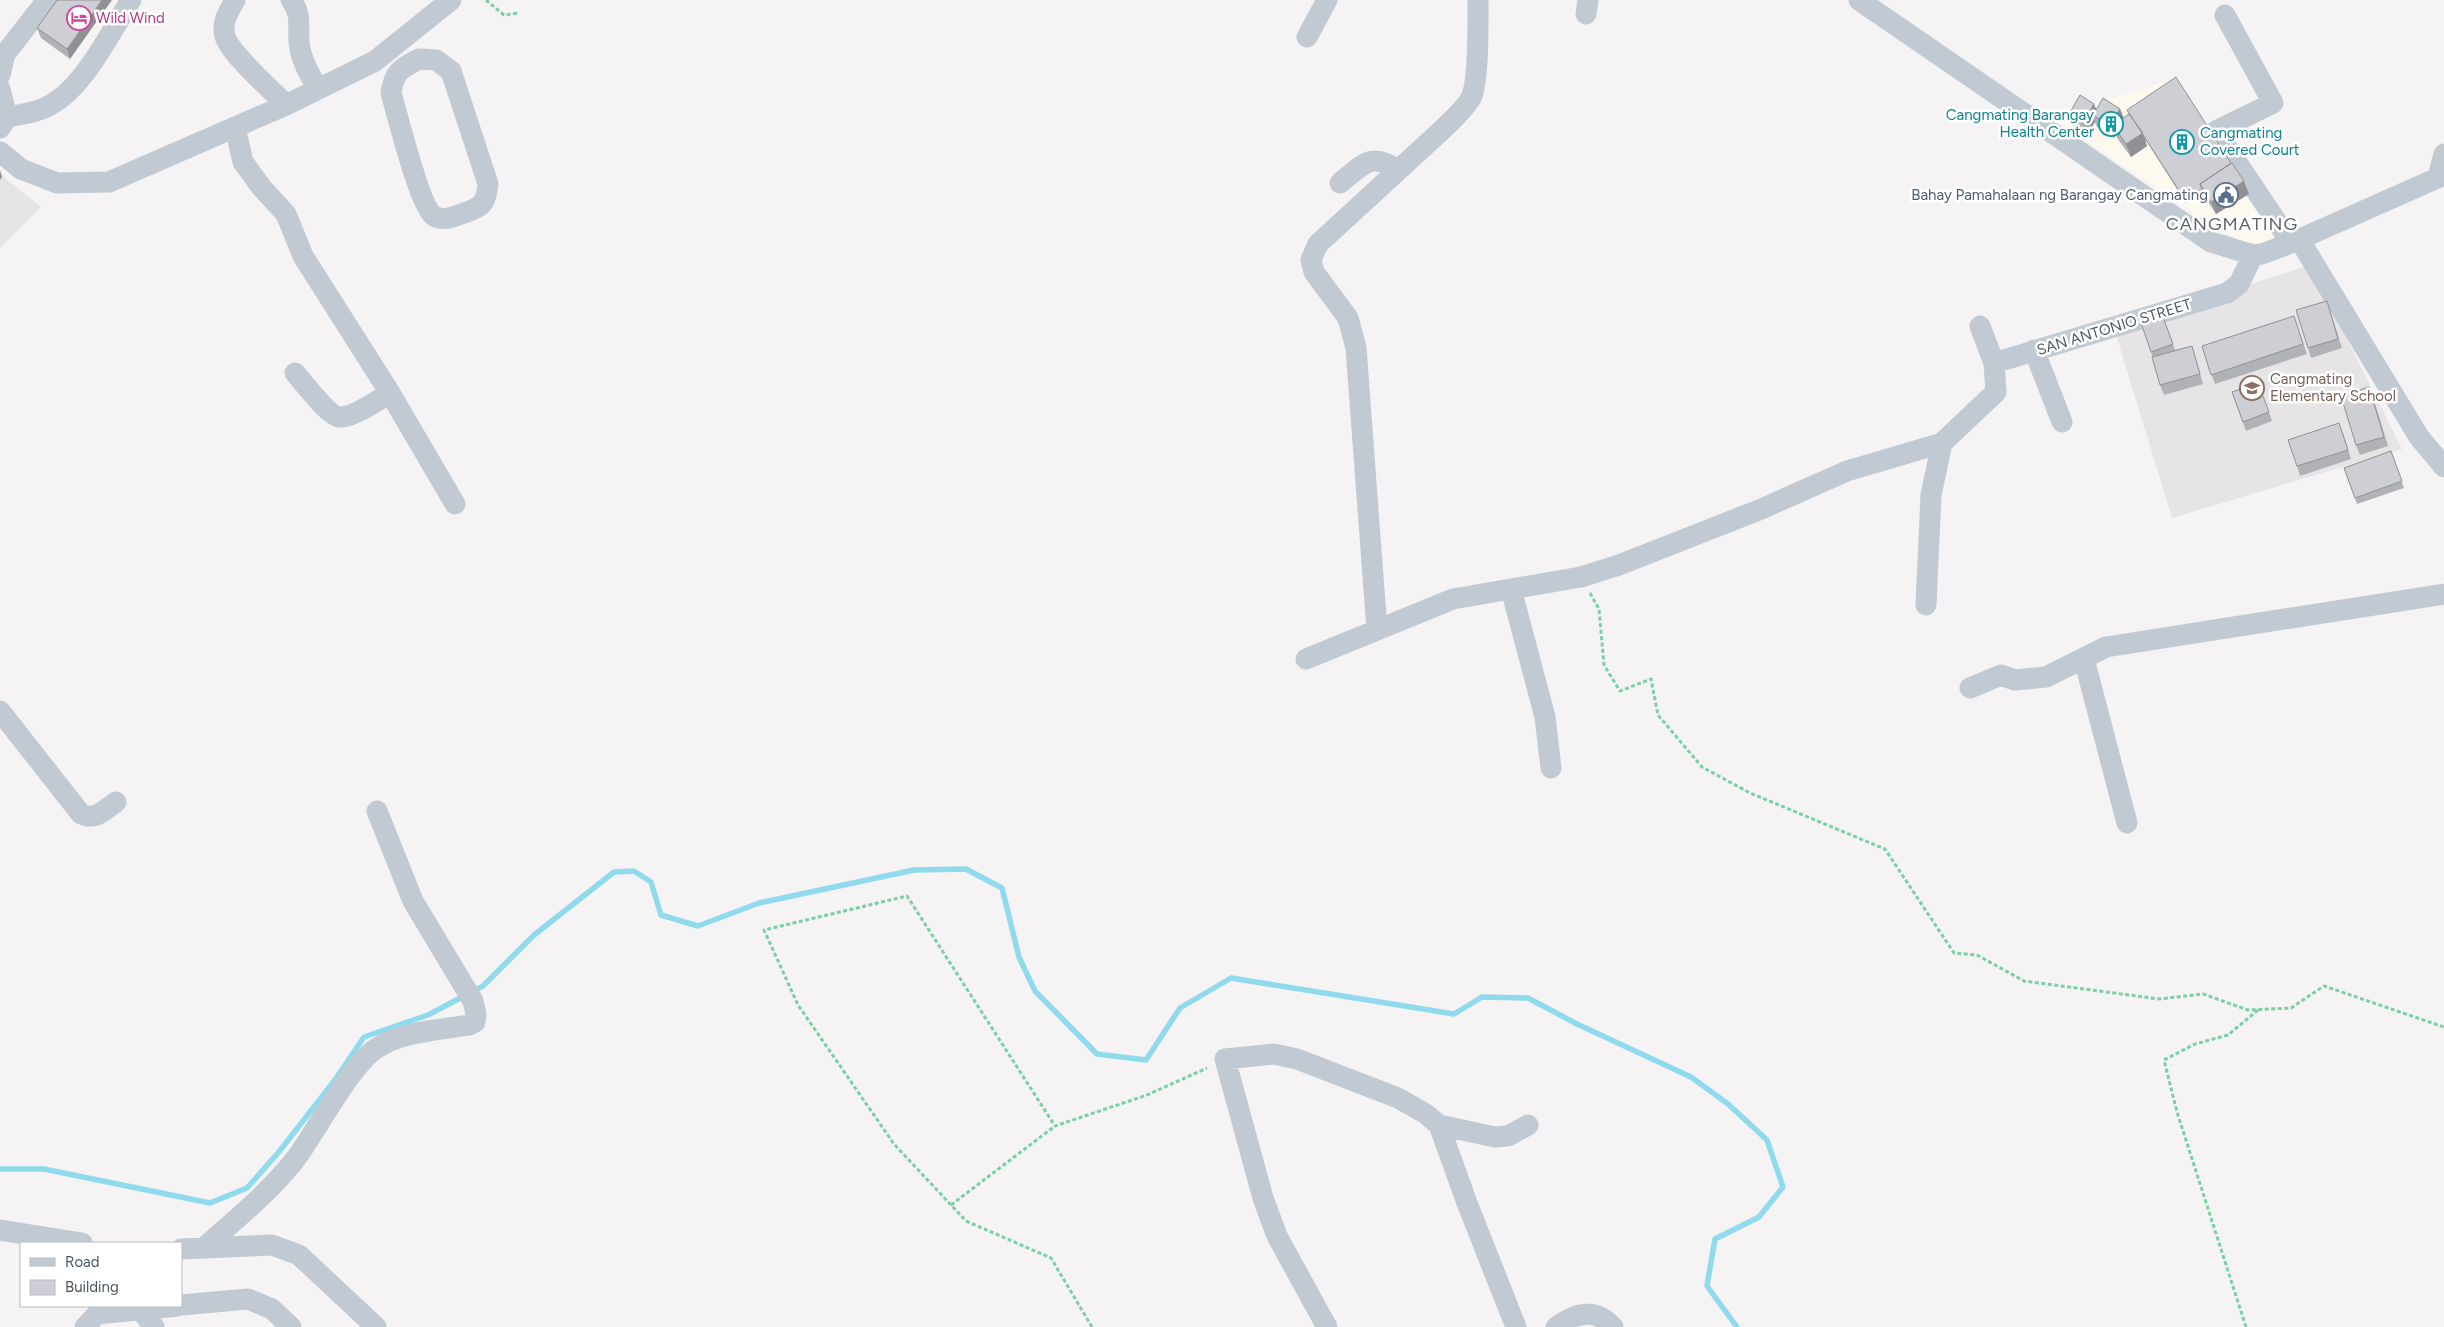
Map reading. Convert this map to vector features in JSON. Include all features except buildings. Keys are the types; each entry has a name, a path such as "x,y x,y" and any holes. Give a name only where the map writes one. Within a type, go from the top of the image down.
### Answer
{"street":[{"path":"0,75 5,54 47,0"},
{"path":"0,89 4,122 37,111 56,102 76,85 131,0"},
{"path":"235,0 226,17 224,36 234,51 286,105"},
{"path":"291,0 297,7 300,20 300,48 306,66 318,89"},
{"path":"0,152 21,169 56,183 109,182 286,105 375,61 451,0"},
{"path":"1307,37 1327,0"},
{"path":"1377,630 1356,348 1348,318 1314,272 1311,260 1318,244 1442,130 1460,112 1472,96 1475,73 1478,0"},
{"path":"1858,0 2211,242 2253,255 2295,241 2441,176 2444,154"},
{"path":"2225,15 2273,103 2216,131 2295,241 2419,437 2442,463"},
{"path":"407,36 419,59"},
{"path":"419,59 436,60 451,71 488,184 486,200 477,209 443,220 433,216 422,197 390,93 392,82 400,69 419,59"},
{"path":"235,127 243,162 262,188 286,214 303,256 390,393 455,504"},
{"path":"1340,183 1369,161 1379,160 1398,170"},
{"name":"SAN ANTONIO STREET","path":"1994,363 2227,293 2238,284 2253,255"},
{"path":"1306,658 1453,599 1581,577 1637,558 1759,510 1847,471 1942,443 1996,392 1994,363 1980,326"},
{"path":"2034,350 2062,422"},
{"path":"295,373 330,412 339,417 349,415 390,393"},
{"path":"1926,605 1931,495 1942,443"},
{"path":"1511,589 1545,716 1551,768"},
{"path":"1970,688 2001,675 2015,680 2046,677 2106,647 2444,594"},
{"path":"2084,659 2127,823"},
{"path":"0,711 81,814 87,817 97,816 116,802"},
{"path":"205,1247 265,1192 296,1158 359,1066 377,1048 407,1036 469,1026 475,1022 476,1014 473,1001 413,902 377,811"},
{"path":"1327,1327 1277,1236 1263,1198 1225,1059 1247,1055 1274,1054 1297,1059 1398,1098 1426,1114 1439,1125 1496,1136 1508,1136 1528,1126"},
{"path":"1439,1125 1467,1203 1516,1327"},
{"path":"0,1230 76,1242"},
{"path":"182,1249 272,1245 299,1255 376,1327"},
{"path":"182,1306 248,1299 272,1309 291,1327"},
{"path":"85,1327 97,1314 167,1307"},
{"path":"140,1309 154,1327"},
{"path":"1556,1327 1569,1318 1589,1313 1605,1318 1613,1327"}],"path":[{"path":"486,0 504,15 519,13"},
{"path":"1581,577 1599,609 1604,665 1620,692 1650,679 1658,715 1702,767 1750,793 1885,849 1954,953 1977,955 2024,981 2159,999 2203,994 2248,1010 2291,1008 2324,986 2444,1027"},
{"path":"1055,1126 908,896 764,930 798,1005 894,1144 966,1222 1051,1258 1092,1327"},
{"path":"2246,1327 2176,1112 2164,1060 2195,1044 2228,1035 2258,1010"},
{"path":"951,1205 1055,1126 1147,1095 1197,1074 1225,1059"}],"shaded area":[{"path":"2178,77 2280,239 2262,243 2244,242 2211,225 2054,118"},
{"path":"0,174 41,207 0,248"},
{"name":"Cangmating Elementary School","path":"2310,265 2402,449 2172,518 2114,328"}],"waterway":[{"path":"0,1169 44,1169 210,1203 247,1188 278,1153 335,1080 364,1037 428,1015 483,986 534,935 614,872 634,871 651,882 661,915 698,926 759,903 914,870 966,869 1002,888 1019,957 1035,991 1097,1054 1146,1060 1180,1008 1231,978 1454,1014 1482,997 1528,998 1577,1024 1691,1077 1728,1104 1767,1140 1783,1187 1759,1217 1715,1239 1707,1286 1737,1327"}],"place":[{"name":"Wild Wind","path":"79,18"},
{"name":"Cangmating Barangay Health Center","path":"2111,124"},
{"name":"Cangmating Covered Court","path":"2182,142"},
{"name":"Bahay Pamahalaan ng Barangay Cangmating","path":"2226,195"},
{"name":"Cangmating Elementary School","path":"2252,388"}],"district":[{"name":"CANGMATING","path":"2232,224"}]}
